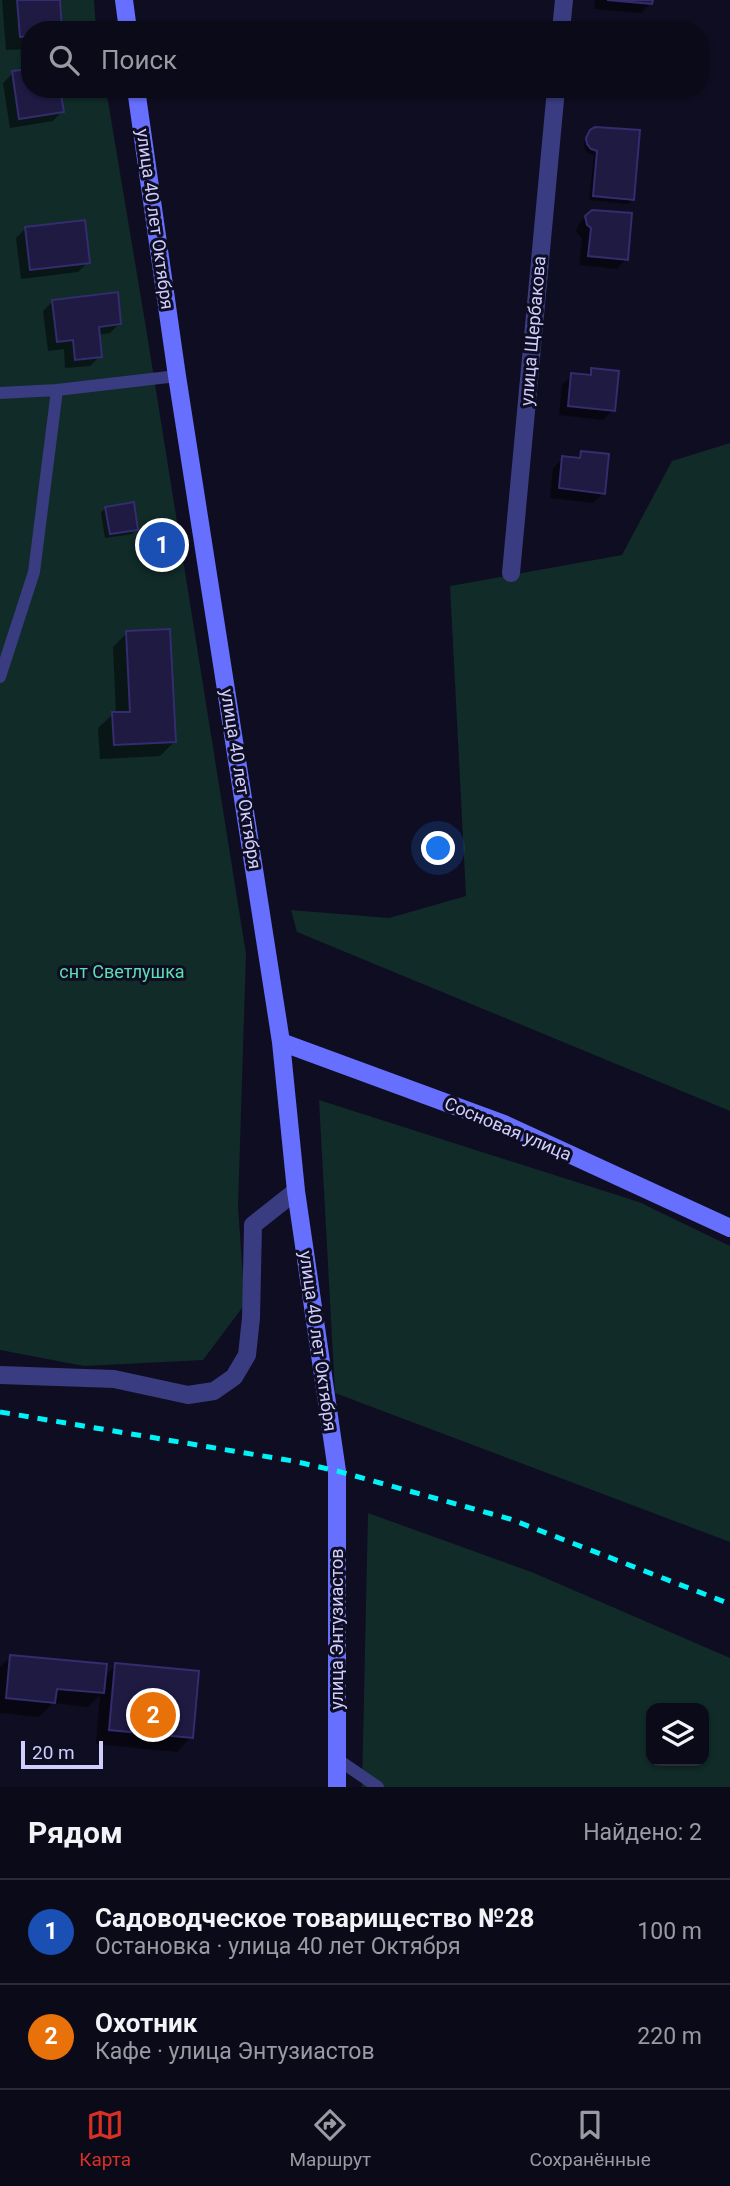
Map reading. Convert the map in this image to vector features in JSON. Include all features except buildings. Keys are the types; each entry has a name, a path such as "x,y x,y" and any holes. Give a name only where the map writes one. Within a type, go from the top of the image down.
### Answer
{"main road":[{"path":"124,0 127,21"},
{"name":"улица 40 лет Октября","path":"137,98 177,376 281,1042 296,1191 337,1471"},
{"name":"Сосновая улица","path":"281,1042 504,1124 730,1228"},
{"name":"улица Энтузиастов","path":"337,1471 337,1787"}],"street":[{"path":"562,21 564,0"},
{"name":"улица Щербакова","path":"511,573 555,98"},
{"path":"0,1375 114,1379 188,1395 214,1391 234,1377 247,1355 251,1318 253,1225 296,1191"}],"lane":[{"path":"0,393 57,390 177,376"},
{"path":"0,677 34,572 57,390"},
{"path":"337,1759 378,1787"}],"green space":[{"name":"снт Светлушка","path":"0,0 94,0 95,21 21,21 21,98 108,98 246,954 238,1207 245,1304 203,1360 84,1366 0,1350"},
{"path":"730,443 730,1111 297,932 291,910 389,918 466,896 450,586 622,555 672,461"},
{"path":"319,1100 639,1202 730,1246 730,1542 335,1393"},
{"path":"368,1513 534,1573 730,1658 730,1787 362,1787"}],"railway":[{"path":"0,1412 293,1461 337,1471 510,1519 730,1604"}],"place":[{"name":"Садоводческое товарищество №28","path":"162,545"},
{"name":"Охотник","path":"153,1715"}]}
